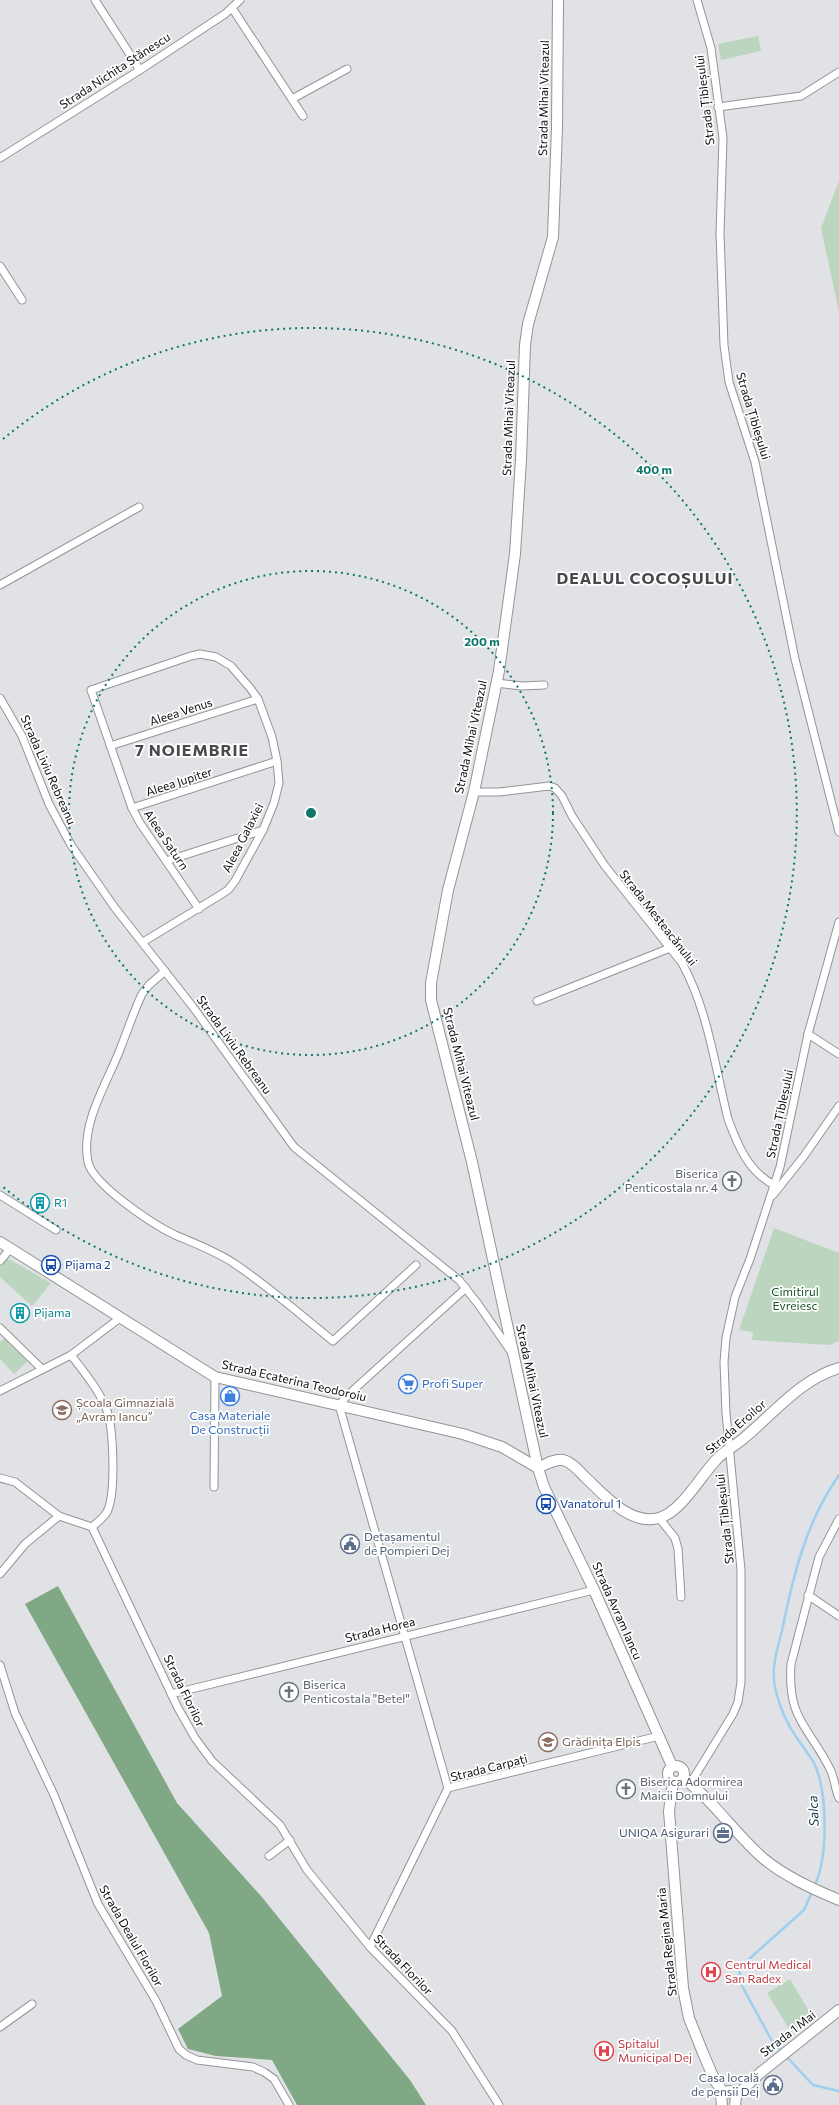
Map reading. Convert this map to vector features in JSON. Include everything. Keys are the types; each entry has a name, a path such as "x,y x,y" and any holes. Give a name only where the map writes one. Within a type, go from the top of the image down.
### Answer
{"main road":[{"name":"Strada Mihai Viteazul","path":"538,1468 472,1162 431,1000 433,964 448,890 474,792 496,683 517,529 524,345 528,324 553,237 557,128 558,0"},
{"name":"Strada Ecaterina Teodoroiu","path":"0,1242 215,1377 485,1440 514,1453 538,1468"},
{"name":"Strada Eroilor","path":"659,1518 672,1511 682,1501 715,1461 729,1448 743,1439 799,1389 815,1379 839,1368"},
{"path":"538,1468 557,1460 568,1462 606,1496 631,1514 644,1519 659,1518"},
{"name":"Strada Avram Iancu","path":"538,1468 544,1487 594,1590 672,1766"},
{"name":"Strada Regina Maria","path":"672,1766 668,1774 682,1781 668,1812 683,1988 689,2018 702,2053 715,2081 724,2093"},
{"path":"682,1781 759,1854 803,1884 839,1900"},
{"name":"Strada 1 Mai","path":"737,2102 775,2061 839,2010"},
{"path":"722,2105 721,2096 729,2091 737,2102"}],"street":[{"path":"95,0 140,70"},
{"name":"Strada Nichita Stănescu","path":"0,158 140,70 232,8 240,0"},
{"name":"Strada Țibleșului","path":"696,0 711,48 723,138 721,264 724,345 729,382 757,468 795,659 839,832"},
{"path":"232,8 303,116"},
{"path":"292,99 347,69"},
{"path":"718,107 801,96 839,72"},
{"path":"0,266 22,300"},
{"path":"0,585 139,508"},
{"name":"Aleea Galaxiei","path":"91,690 179,659 200,654 216,657 231,666 258,700 272,736 278,761 279,783 263,830 243,868 228,890 143,942"},
{"path":"496,683 522,686 544,685"},
{"name":"Aleea Saturn","path":"91,690 132,808 140,824 199,909"},
{"name":"Strada Liviu Rebreanu","path":"0,698 25,742 58,824 89,872 193,1007 294,1147 441,1265 466,1288 513,1355"},
{"name":"Aleea Venus","path":"110,746 258,700"},
{"name":"Aleea Jupiter","path":"132,808 278,761"},
{"name":"Strada Mesteacănului","path":"474,792 499,792 548,786 555,788 562,796 572,816 609,872 670,948 689,976 699,1000 725,1106 735,1137 742,1152 756,1173 774,1185"},
{"path":"166,861 263,830"},
{"name":"Strada Țibleșului","path":"682,1781 733,1714 741,1682 741,1570 738,1526 729,1448 724,1362 726,1338 735,1297 770,1198 788,1134 808,1034 839,922"},
{"path":"538,1001 670,948"},
{"path":"165,971 149,985 142,994 94,1114 88,1134 87,1151 89,1164 94,1175 111,1192 174,1234 219,1254 236,1264 306,1318 332,1341 416,1265"},
{"path":"808,1034 839,1054"},
{"name":"Strada Țibleșului","path":"770,1198 804,1156 839,1106"},
{"path":"0,1195 56,1230"},
{"path":"0,1261 10,1249"},
{"path":"448,1788 339,1405 350,1393 466,1288"},
{"path":"0,1391 71,1355 120,1318"},
{"path":"0,1328 42,1369"},
{"path":"0,1478 15,1482 59,1516 92,1527 107,1512 110,1503 112,1465 111,1431 106,1408 94,1386 71,1355"},
{"path":"214,1486 215,1377"},
{"path":"0,1574 25,1544 59,1516"},
{"path":"659,1518 675,1538 678,1549 681,1597"},
{"path":"839,1519 819,1557 791,1664 791,1692 794,1709 801,1724 830,1770 839,1798"},
{"name":"Strada Florilor","path":"92,1527 171,1694 202,1750 217,1766 271,1814 280,1824 307,1870 370,1947 452,2031 499,2105"},
{"name":"Strada Horea","path":"171,1694 594,1590"},
{"path":"808,1595 839,1616"},
{"name":"Strada Dealul Florilor","path":"0,1665 15,1712 54,1795 98,1904 152,1994 179,2049 186,2055 197,2060 246,2066 264,2072 274,2079 288,2105"},
{"name":"Strada Carpați","path":"370,1947 448,1788 659,1736"},
{"path":"269,1856 290,1840"},
{"path":"0,2027 32,2004"}],"green space":[{"path":"758,36 761,51 721,60 718,44"},
{"path":"839,181 839,312 821,228"},
{"name":"Cimitirul Evreiesc","path":"774,1228 839,1253 839,1341 829,1345 752,1340 753,1332 739,1330"},
{"path":"5,1257 51,1283 32,1306 0,1277 0,1263"},
{"path":"6,1337 28,1361 14,1374 0,1359 0,1342"},
{"path":"58,1586 177,1803 261,1896 410,2080 426,2105 297,2105 272,2060 216,2056 188,2049 178,2029 222,1996 209,1933 25,1604"},
{"path":"790,1979 813,2018 791,2032 767,1993"}],"waterway":[{"name":"Salca","path":"814,1887 819,1875 824,1844 825,1827 822,1793 815,1765 787,1722 779,1703 774,1680 774,1666 791,1590 802,1550 818,1511 839,1475"},
{"name":"Salca","path":"782,2052 772,2041 741,1984 739,1968 804,1910 812,1892"},
{"name":"Salca","path":"786,2056 813,2085 839,2091"}],"place":[{"name":"Biserica Penticostala nr. 4","path":"732,1181"},
{"name":"R1","path":"40,1203"},
{"name":"Pijama 2","path":"51,1265"},
{"name":"Pijama","path":"20,1313"},
{"name":"Profi Super","path":"408,1384"},
{"name":"Casa Materiale De Construcții","path":"230,1396"},
{"name":"Școala Gimnazială „Avram Iancu”","path":"62,1410"},
{"name":"Vanatorul 1","path":"546,1504"},
{"name":"Detașamentul de Pompieri Dej","path":"350,1544"},
{"name":"Biserica Penticostala \"Betel\"","path":"289,1692"},
{"name":"Grădinița Elpis","path":"548,1742"},
{"name":"Biserica Adormirea Maicii Domnului","path":"626,1789"},
{"name":"UNIQA Asigurari","path":"723,1833"},
{"name":"Centrul Medical San Radex","path":"711,1972"},
{"name":"Spitalul Municipal Dej","path":"604,2051"},
{"name":"Casa locală de pensii Dej","path":"773,2085"}],"district":[{"name":"DEALUL COCOȘULUI","path":"645,578"},
{"name":"7 NOIEMBRIE","path":"192,750"}]}
